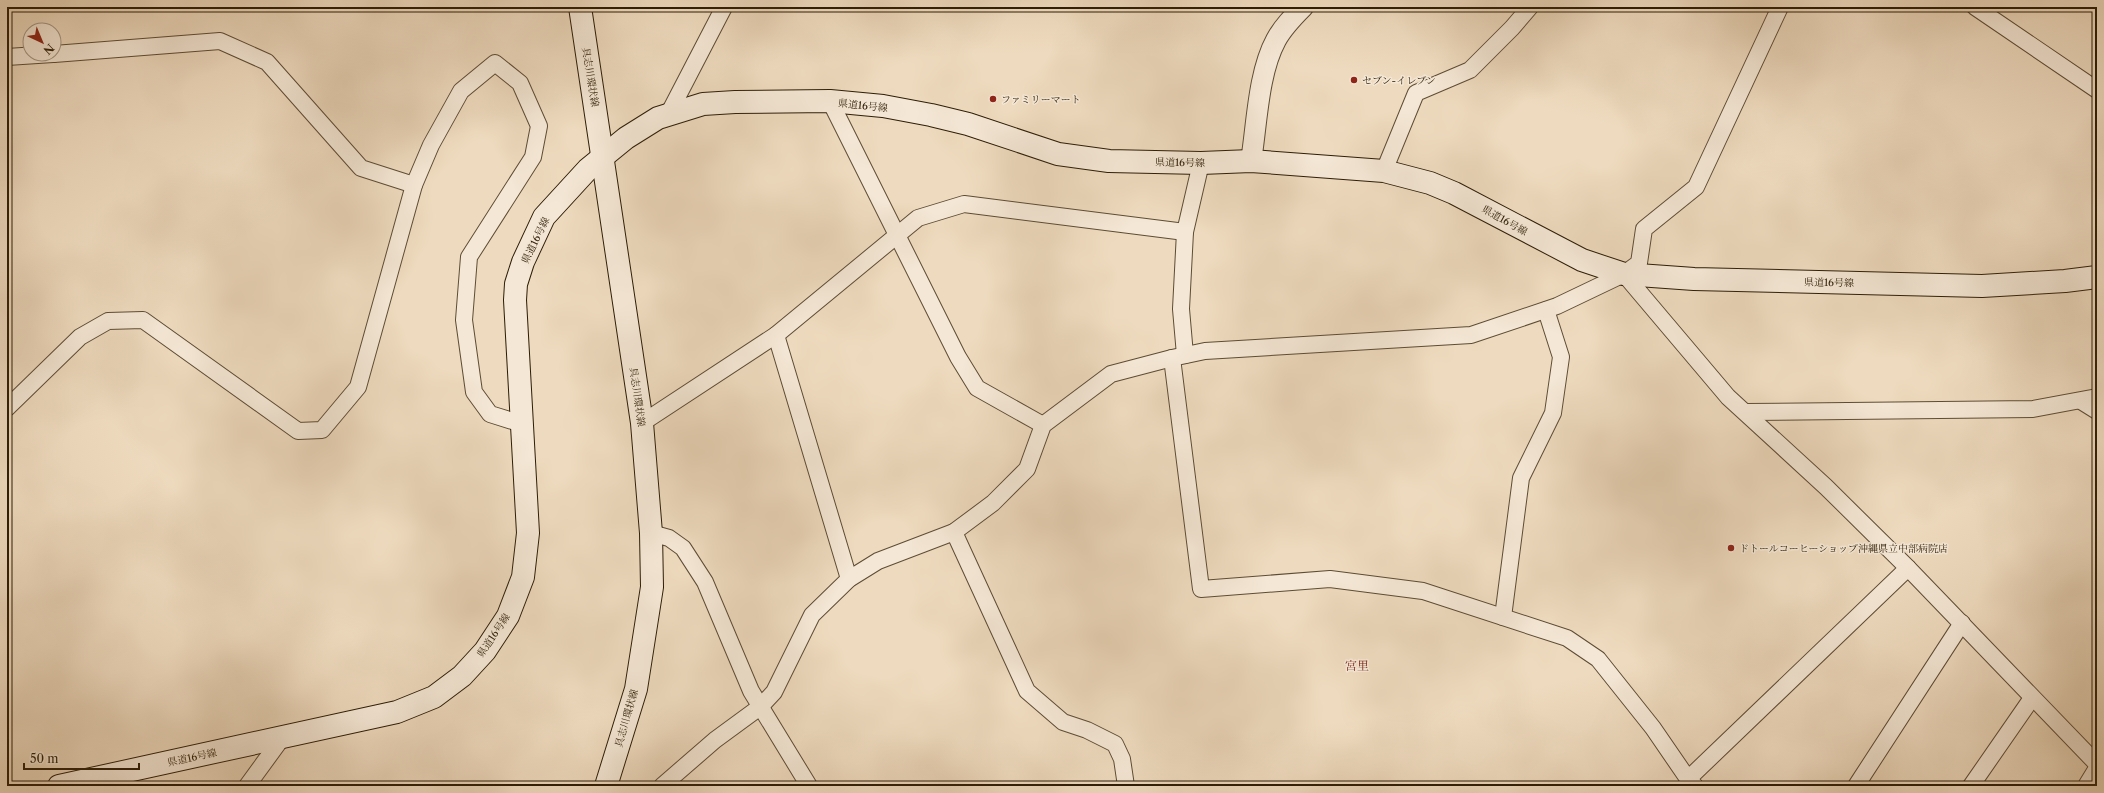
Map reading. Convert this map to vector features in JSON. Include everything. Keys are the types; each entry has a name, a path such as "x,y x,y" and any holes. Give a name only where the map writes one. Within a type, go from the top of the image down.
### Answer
{"main road":[{"name":"具志川環状線","path":"580,7 642,423 651,533 652,587 636,689 606,786"},
{"name":"県道16号線","path":"59,786 397,712 434,697 462,676 485,651 508,616 523,577 528,533 515,300 516,284 523,262 544,217 573,185 603,157 645,125 669,113 703,104 735,102 830,101 883,106 968,124 1058,154 1108,161 1201,163 1251,161 1384,171 1430,183 1454,193 1582,260 1624,274 1694,279 1982,286 2097,277"}],"street":[{"path":"669,113 724,7"},
{"path":"1251,161 1260,99 1269,56 1276,40 1288,22 1303,7"},
{"path":"1384,171 1416,92 1470,70 1512,28 1530,7"},
{"path":"662,786 715,740 760,707 774,692 812,615 849,579 878,562 954,532 993,503 1027,469 1043,425 1111,374 1178,356 1205,352 1471,335 1546,310 1624,274 1639,263 1644,229 1696,187 1780,7"},
{"path":"1975,7 2097,90"},
{"path":"62,53 220,41 267,62 361,168 414,185"},
{"path":"7,58 22,57"},
{"path":"7,408 80,337 108,321 143,320 298,431 322,430 358,387 414,185 431,145 461,91 495,63 520,83 539,126 533,157 469,257 464,320 474,392 490,414 522,424"},
{"path":"830,101 958,357 977,388 1043,425"},
{"path":"1201,163 1185,232 1178,356 1201,589 1330,579 1423,591 1567,638 1598,659 1653,728 1691,783 1908,568"},
{"path":"642,423 776,335 897,237 918,218 964,204 1185,232"},
{"path":"1624,274 1728,397 1746,412 1908,568 2097,764"},
{"path":"1503,617 1521,478 1553,413 1560,357 1546,310"},
{"path":"776,335 849,579"},
{"path":"1746,412 2032,409 2097,397"},
{"path":"2081,401 2097,411"},
{"path":"954,532 1027,691 1063,722 1087,730 1115,744 1122,759 1126,786"},
{"path":"651,533 669,538 683,548 706,582 751,692 809,786"},
{"path":"1856,786 1962,623"},
{"path":"1971,786 2032,698"},
{"path":"246,786 282,738"},
{"path":"2086,786 2097,768"}],"place":[{"name":"セブン-イレブン","path":"1354,80"},
{"name":"ファミリーマート","path":"993,99"},
{"name":"ドトールコーヒーショップ沖縄県立中部病院店","path":"1731,548"}],"district":[{"name":"宮里","path":"1357,666"}]}
